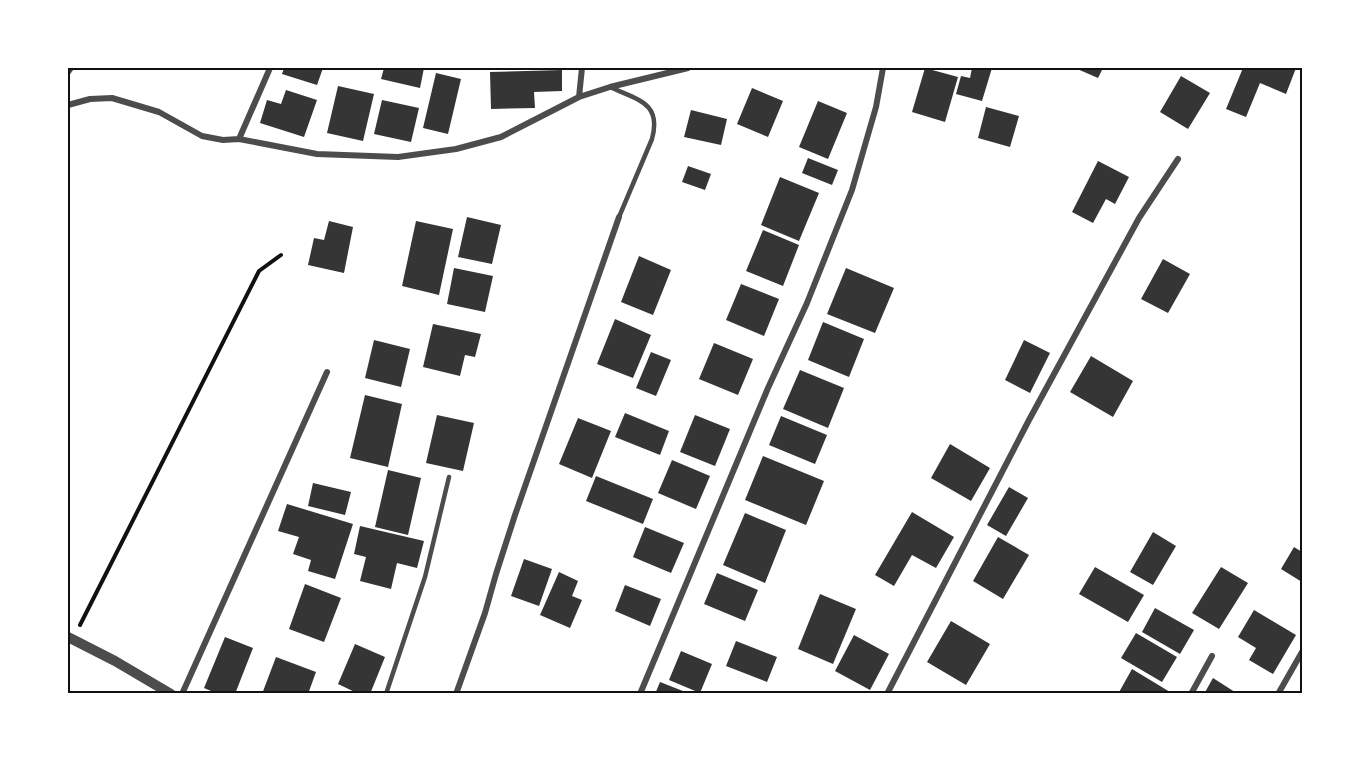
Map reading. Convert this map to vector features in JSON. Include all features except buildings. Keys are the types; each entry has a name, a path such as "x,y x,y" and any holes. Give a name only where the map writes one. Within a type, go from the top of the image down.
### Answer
{"street":[{"path":"68,72 71,68"},
{"path":"238,139 270,68"},
{"path":"579,98 582,68"},
{"path":"68,105 90,99 112,98 159,112 202,136 223,140 238,139 317,154 398,157 456,149 501,136 579,98 609,87 688,68"},
{"path":"640,693 768,388 807,303 852,190 876,107 883,68"},
{"path":"887,693 1029,420 1139,218 1178,159"},
{"path":"456,693 485,613 515,515 619,217"},
{"path":"182,693 327,372"},
{"path":"70,638 171,693"},
{"path":"1278,693 1302,652"},
{"path":"1191,693 1212,656"}],"lane":[{"path":"609,87 646,104 654,115 655,127 619,217"},
{"path":"386,693 425,577 449,477"}],"path":[{"path":"70,638 259,271 281,255"}]}
